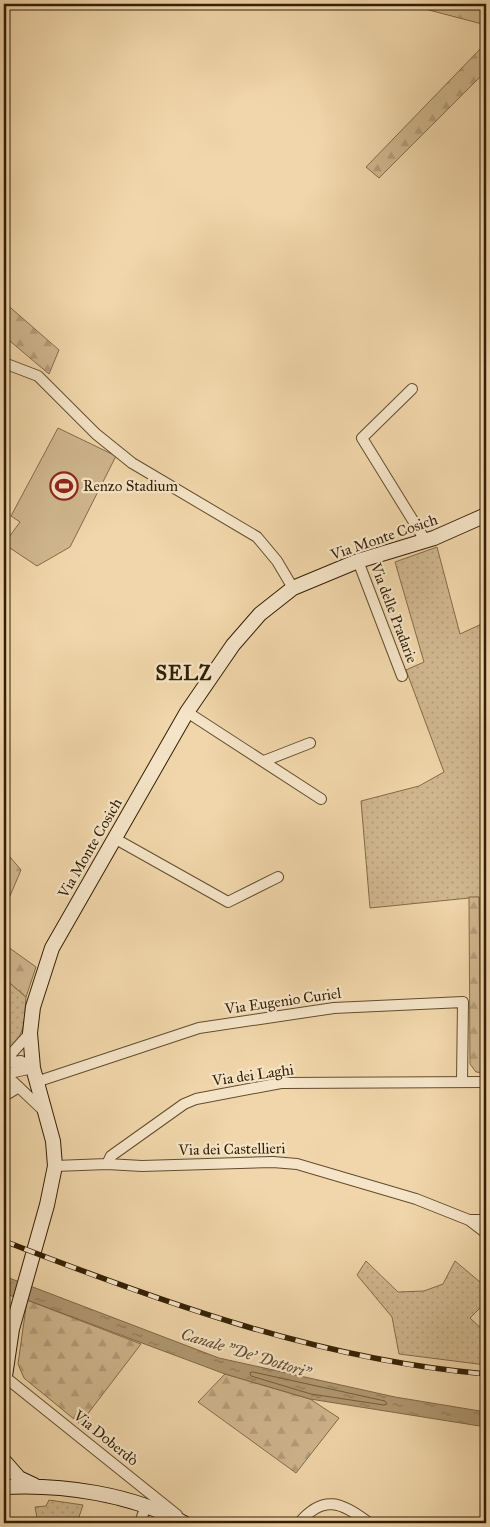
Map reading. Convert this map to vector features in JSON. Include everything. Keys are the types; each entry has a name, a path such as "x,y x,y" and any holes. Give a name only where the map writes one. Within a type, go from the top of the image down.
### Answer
{"street":[{"path":"4,363 38,376 96,434 132,463 257,536 277,561 293,588"},
{"path":"412,390 362,438 425,540"},
{"name":"Via Monte Cosich","path":"4,1380 12,1329 47,1205 55,1166 53,1141 33,1068 30,1033 33,1007 52,948 187,712 233,645 260,614 293,588 358,561 425,540 486,515"},
{"name":"Via delle Pradarie","path":"358,561 402,676"},
{"path":"187,712 321,799"},
{"path":"264,761 310,742"},
{"path":"114,838 228,902 278,877"},
{"name":"Via Eugenio Curiel","path":"36,1082 199,1028 334,1008 463,1002 462,1082"},
{"path":"4,1062 30,1033"},
{"path":"4,1062 21,1061 33,1068"},
{"path":"4,1074 33,1068"},
{"path":"4,1074 44,1111"},
{"name":"Via dei Laghi","path":"107,1164 111,1156 184,1104 196,1099 281,1083 486,1082"},
{"path":"4,1096 20,1087"},
{"name":"Via dei Castellieri","path":"55,1166 107,1164 142,1166 272,1162 297,1164 416,1199 469,1220 486,1233"},
{"name":"Via dei Castellieri","path":"469,1220 486,1220"},
{"name":"Via Doberdò","path":"4,1380 188,1523"},
{"path":"4,1461 19,1478 37,1486"},
{"path":"4,1487 71,1488 114,1497 184,1523"},
{"path":"299,1523 310,1510 326,1503 350,1508 369,1523"},
{"path":"140,1523 145,1508"}],"green space":[{"path":"406,4 486,4 486,25"},
{"path":"486,43 486,71 379,178 366,167"},
{"path":"4,302 59,350 49,374 4,336"},
{"name":"Renzo Stadium","path":"58,428 116,456 70,547 37,566 4,544 20,522 11,516"},
{"path":"437,547 460,634 486,622 486,1057 481,1057 479,897 370,908 361,801 419,786 444,772 406,670 424,662 395,562"},
{"path":"5,851 21,870 4,910 4,858"},
{"path":"469,897 479,897 481,1057 486,1057 486,1073 476,1072 470,1064"},
{"path":"4,944 36,967 26,997 4,978"},
{"path":"4,978 26,997 23,1028 17,1040 5,1054"},
{"path":"366,1261 398,1292 424,1291 443,1284 455,1261 486,1287 486,1302 470,1318 486,1333 486,1365 399,1354 392,1317 357,1275"},
{"path":"27,1300 141,1344 80,1424 24,1378 18,1364"},
{"path":"225,1374 310,1399 339,1418 296,1473 198,1402"},
{"path":"49,1500 83,1505 77,1523 38,1523 35,1507 46,1506"}],"water":[{"path":"4,1276 219,1358 395,1397 486,1412 486,1427 310,1399 225,1374 27,1300 4,1294"}],"railway":[{"path":"4,1241 181,1306 301,1342 362,1356 424,1367 486,1374"}],"place":[{"name":"Renzo Stadium","path":"64,486"}],"district":[{"name":"SELZ","path":"184,673"}],"water label":[{"name":"Canale \"De' Dottori\"","path":"246,1353"}]}
